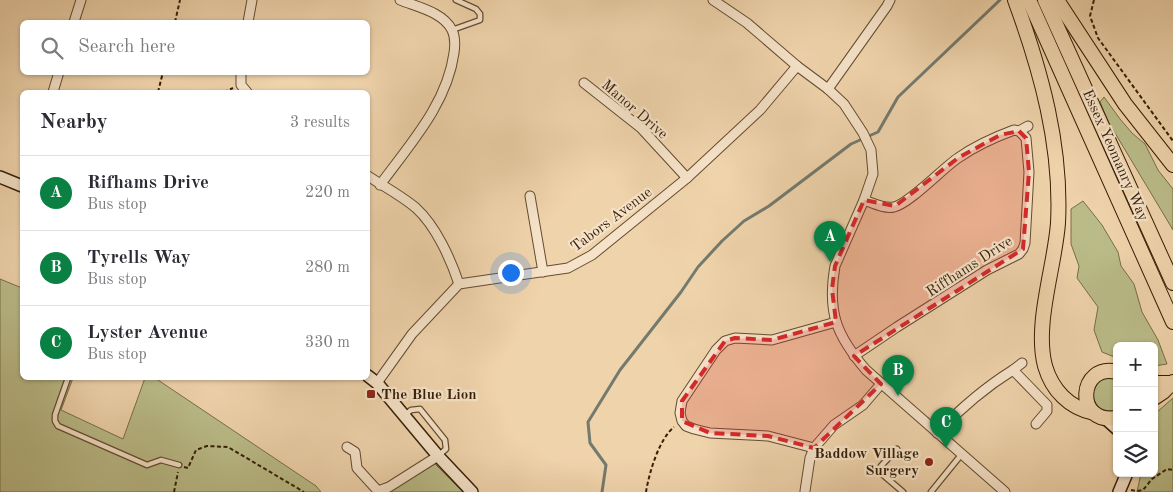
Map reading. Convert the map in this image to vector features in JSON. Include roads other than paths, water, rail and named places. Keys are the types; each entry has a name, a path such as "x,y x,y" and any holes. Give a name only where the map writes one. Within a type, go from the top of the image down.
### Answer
{"main road":[{"path":"1015,0 1038,69 1052,130 1056,159 1058,223 1042,337 1044,358 1057,391 1065,400 1078,409 1106,417"},
{"name":"Essex Yeomanry Way","path":"1029,0 1173,322"},
{"name":"Essex Yeomanry Way","path":"1045,0 1173,283"},
{"path":"1057,0 1125,104 1173,165"},
{"path":"1106,417 1086,400 1086,391 1089,382 1095,376 1103,372 1113,371"}],"street":[{"path":"75,20 81,0"},
{"path":"248,20 252,0"},
{"path":"380,184 423,126 443,93 455,48 452,30 445,21 438,16 400,0"},
{"path":"713,0 747,23 844,104 863,133 870,150 873,174 864,200 835,266 832,289 836,322 840,336 854,356 881,384 1005,492"},
{"path":"828,89 888,6 890,0"},
{"name":"Tabors Avenue","path":"460,284 568,268 592,255 688,178 760,110 797,66"},
{"path":"54,90 58,75"},
{"path":"242,75 244,89"},
{"name":"Manor Drive","path":"584,83 641,128 688,178"},
{"path":"864,200 880,206 895,206 958,158 1000,135 1014,130 1019,131 1028,126"},
{"name":"Riffhams Drive","path":"854,356 987,270 1018,254 1023,249 1025,243 1029,172 1026,138 1019,131"},
{"path":"0,177 20,185"},
{"path":"370,177 416,208 438,236 452,262 460,284 412,334 377,383"},
{"path":"530,196 543,272"},
{"path":"814,448 768,436 710,433 694,429 686,426 682,421 680,412 682,401 716,350 725,341 735,338 772,340 836,322"},
{"path":"937,433 969,401 1022,363"},
{"path":"1013,370 1047,405 1047,411 1036,424"},
{"path":"370,378 377,383 438,456 472,492"},
{"path":"805,491 810,458 814,448 834,424 864,405 881,384"},
{"path":"347,447 355,452 358,468 378,492 390,487 438,456"},
{"path":"1119,492 1126,477"}],"lane":[{"path":"452,30 480,20 480,14 476,10 456,0"},
{"path":"67,380 55,415 54,420 58,426 147,465 161,460 179,466"},
{"path":"897,449 880,469 882,474 903,492"},
{"path":"931,492 961,455"}],"waterway":[{"path":"602,492 606,465 590,443 588,422 620,370 681,292 698,267 744,221 769,206 851,144 878,132 898,97 1000,0"}],"place":[{"name":"Rifhams Drive","path":"830,262"},
{"name":"The Blue Lion","path":"371,394"},
{"name":"Tyrells Way","path":"898,396"},
{"name":"Lyster Avenue","path":"946,448"},
{"name":"Baddow Village Surgery","path":"929,462"}]}
